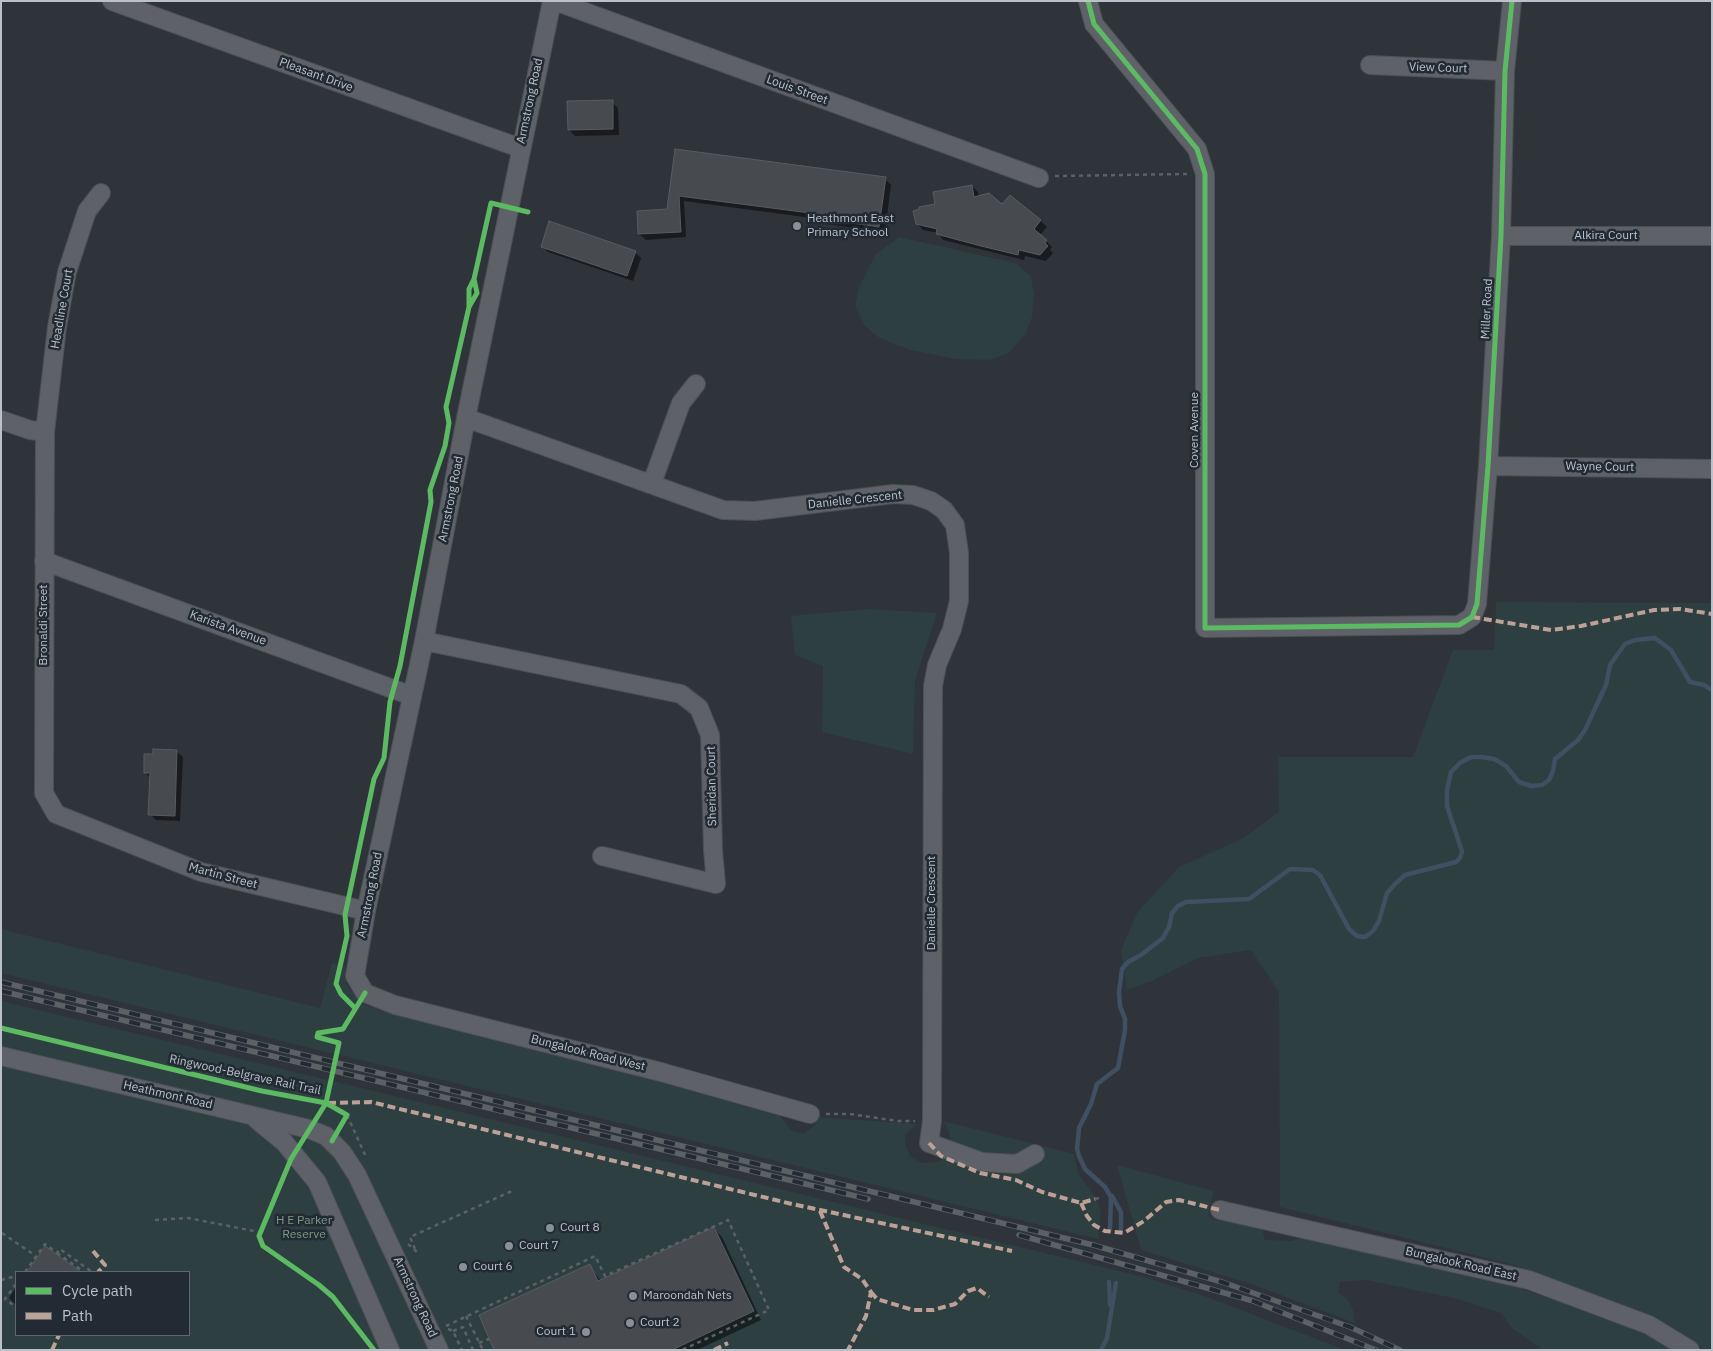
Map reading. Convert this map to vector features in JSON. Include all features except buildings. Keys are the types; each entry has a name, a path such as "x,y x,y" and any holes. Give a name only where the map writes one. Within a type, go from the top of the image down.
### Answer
{"street":[{"name":"Pleasant Drive","path":"112,1 520,148"},
{"name":"Armstrong Road","path":"366,993 355,976 366,911 424,641 520,148 553,1"},
{"name":"Louis Street","path":"553,1 1039,178"},
{"name":"Coven Avenue","path":"1088,1 1094,24 1197,149 1206,174 1205,628 1459,625 1472,617"},
{"name":"Miller Road","path":"1472,617 1477,604 1488,466 1501,236 1505,71 1512,1"},
{"name":"View Court","path":"1370,65 1505,71"},
{"name":"Headline Court","path":"45,432 57,327 67,272 87,211 101,193"},
{"name":"Alkira Court","path":"1501,236 1712,236"},
{"path":"652,483 681,402 696,384"},
{"name":"Danielle Crescent","path":"466,418 724,510 755,511 894,494 913,494 932,500 944,510 955,525 960,553 959,600 952,629 937,665 932,686 932,1121 929,1143 982,1162 1017,1164 1035,1154"},
{"path":"1,420 30,430 45,432"},
{"name":"Bronaldi Street","path":"45,432 44,792 56,814"},
{"name":"Wayne Court","path":"1488,466 1712,469"},
{"name":"Karista Avenue","path":"44,561 412,696"},
{"name":"Sheridan Court","path":"424,641 681,694 700,708 710,735 713,850 716,884 602,856"},
{"name":"Martin Street","path":"56,814 201,872 366,911"},
{"name":"Bungalook Road West","path":"366,993 395,1005 661,1072 810,1114"},
{"name":"Heathmont Road","path":"1,1056 309,1129 319,1132 332,1141"},
{"path":"243,1113 261,1122 277,1135 295,1153 316,1182 390,1350"},
{"name":"Armstrong Road","path":"332,1141 342,1152 357,1175 439,1350"},
{"name":"Bungalook Road East","path":"1220,1210 1529,1280 1649,1324 1690,1350"}],"path":[{"path":"1039,178 1072,174 1206,174"},
{"path":"332,1141 347,1115 340,1111"},
{"path":"810,1114 850,1114 898,1121 932,1121"},
{"path":"416,1251 410,1238 512,1191"},
{"path":"1095,1199 1103,1197"},
{"path":"155,1220 188,1218 259,1232"},
{"path":"452,1323 596,1256 605,1276 728,1220 769,1310 682,1350"},
{"path":"260,1241 259,1232 263,1223"},
{"path":"2,1233 36,1256"},
{"path":"26,1271 45,1244 83,1271"},
{"path":"57,1253 60,1249 91,1271"},
{"path":"569,1269 571,1273"},
{"path":"1,1280 15,1276"},
{"path":"15,1285 5,1299 15,1306"},
{"path":"466,1316 483,1350"},
{"path":"453,1331 463,1327 473,1350"},
{"path":"479,1343 489,1338"}],"green space":[{"path":"899,237 1015,263 1031,276 1034,295 1032,317 1025,335 1009,353 989,360 956,359 910,350 878,337 865,326 855,306 859,287 875,255"},
{"path":"1496,602 1712,603 1712,1350 1707,1350 1624,1307 1514,1265 1280,1207 1279,992 1251,950 1198,958 1149,982 1127,990 1121,950 1137,913 1179,867 1242,839 1279,812 1278,757 1413,757 1453,650 1494,650"},
{"path":"868,609 937,613 915,681 913,754 822,732 823,666 795,655 791,616"},
{"path":"1,929 320,1008 332,963 345,966 346,984 362,1004 385,1012 767,1106 777,1112 792,1131 803,1134 815,1125 816,1117 916,1124 905,1135 905,1145 911,1157 920,1163 938,1162 947,1155 950,1148 949,1131 943,1121 1074,1154 1078,1174 1094,1195 1101,1211 1098,1239 1,973"},
{"name":"H E Parker Reserve","path":"1,1001 1144,1277 1207,1297 1345,1350 1,1350"},
{"path":"1117,1165 1214,1191 1208,1216 1217,1221 1239,1220 1261,1225 1265,1240 1291,1241 1311,1234 1450,1267 1649,1329 1678,1350 1543,1350 1513,1329 1501,1313 1458,1299 1366,1280 1340,1282 1338,1292 1347,1299 1353,1310 1355,1323 1254,1285 1141,1250"}],"waterway":[{"path":"1110,1229 1111,1197 1105,1187 1085,1169 1077,1149 1079,1128 1091,1104 1097,1084 1118,1068 1125,1030 1125,1019 1120,1006 1119,992 1122,969 1128,962 1141,955 1163,938 1169,927 1172,913 1178,906 1186,902 1249,899 1290,869 1313,870 1320,875 1349,929 1357,936 1365,937 1373,931 1379,921 1387,893 1405,875 1456,862 1460,858 1462,851 1447,806 1447,790 1451,772 1460,763 1471,757 1482,757 1494,759 1506,766 1519,782 1531,786 1542,785 1549,780 1555,759 1578,740 1585,730 1606,685 1610,665 1625,644 1635,640 1655,638 1671,650 1690,682 1704,685 1712,690"},
{"path":"1112,1196 1121,1212 1121,1229"},
{"path":"1109,1282 1110,1305"},
{"path":"1101,1350 1107,1338 1116,1283"}],"railway":[{"path":"1,982 1093,1245 1222,1282 1350,1327 1400,1350"},
{"path":"1,991 868,1199"},
{"path":"1019,1235 1253,1301 1376,1350"}],"marked path":[{"path":"1472,617 1551,630 1581,626 1654,610 1680,609 1712,614"},
{"path":"328,1103 371,1102 792,1204 1012,1251"},
{"path":"929,1143 941,1156 980,1173 1016,1180 1042,1192 1081,1203 1095,1199"},
{"path":"1081,1203 1094,1225 1105,1231 1124,1233 1144,1221 1166,1202 1179,1200 1220,1210"},
{"path":"820,1211 844,1267 862,1279 871,1292 866,1316 848,1350"},
{"path":"93,1251 105,1265 99,1271"},
{"path":"871,1292 877,1299 913,1310 933,1310 955,1304 968,1291 977,1288 989,1297"},
{"path":"52,1350 59,1336"},
{"path":"714,1350 728,1343"}],"cycle path":[{"path":"1088,1 1094,24 1197,149 1205,174 1205,628 1459,625 1472,617 1477,604 1488,466 1501,236 1505,71 1512,1"},
{"path":"474,279 491,203 528,212"},
{"path":"355,1008 341,994 336,984 347,936 345,915 374,779 384,758 390,702 400,666 431,502 430,490 445,446 449,423 446,407 469,307 469,289 474,279 477,293 469,307"},
{"name":"Ringwood-Belgrave Rail Trail","path":"332,1141 347,1115 326,1103 339,1043 317,1037 318,1033 343,1029 365,993"},
{"name":"Ringwood-Belgrave Rail Trail","path":"1,1028 262,1091 326,1103 291,1159 259,1236 263,1246 333,1297 374,1350"}],"place":[{"name":"Heathmont East Primary School","path":"797,226"},
{"name":"Court 8","path":"550,1228"},
{"name":"Court 7","path":"509,1246"},
{"name":"Court 6","path":"463,1267"},
{"name":"Maroondah Nets","path":"633,1296"},
{"name":"Court 2","path":"630,1323"},
{"name":"Court 1","path":"586,1332"}]}
